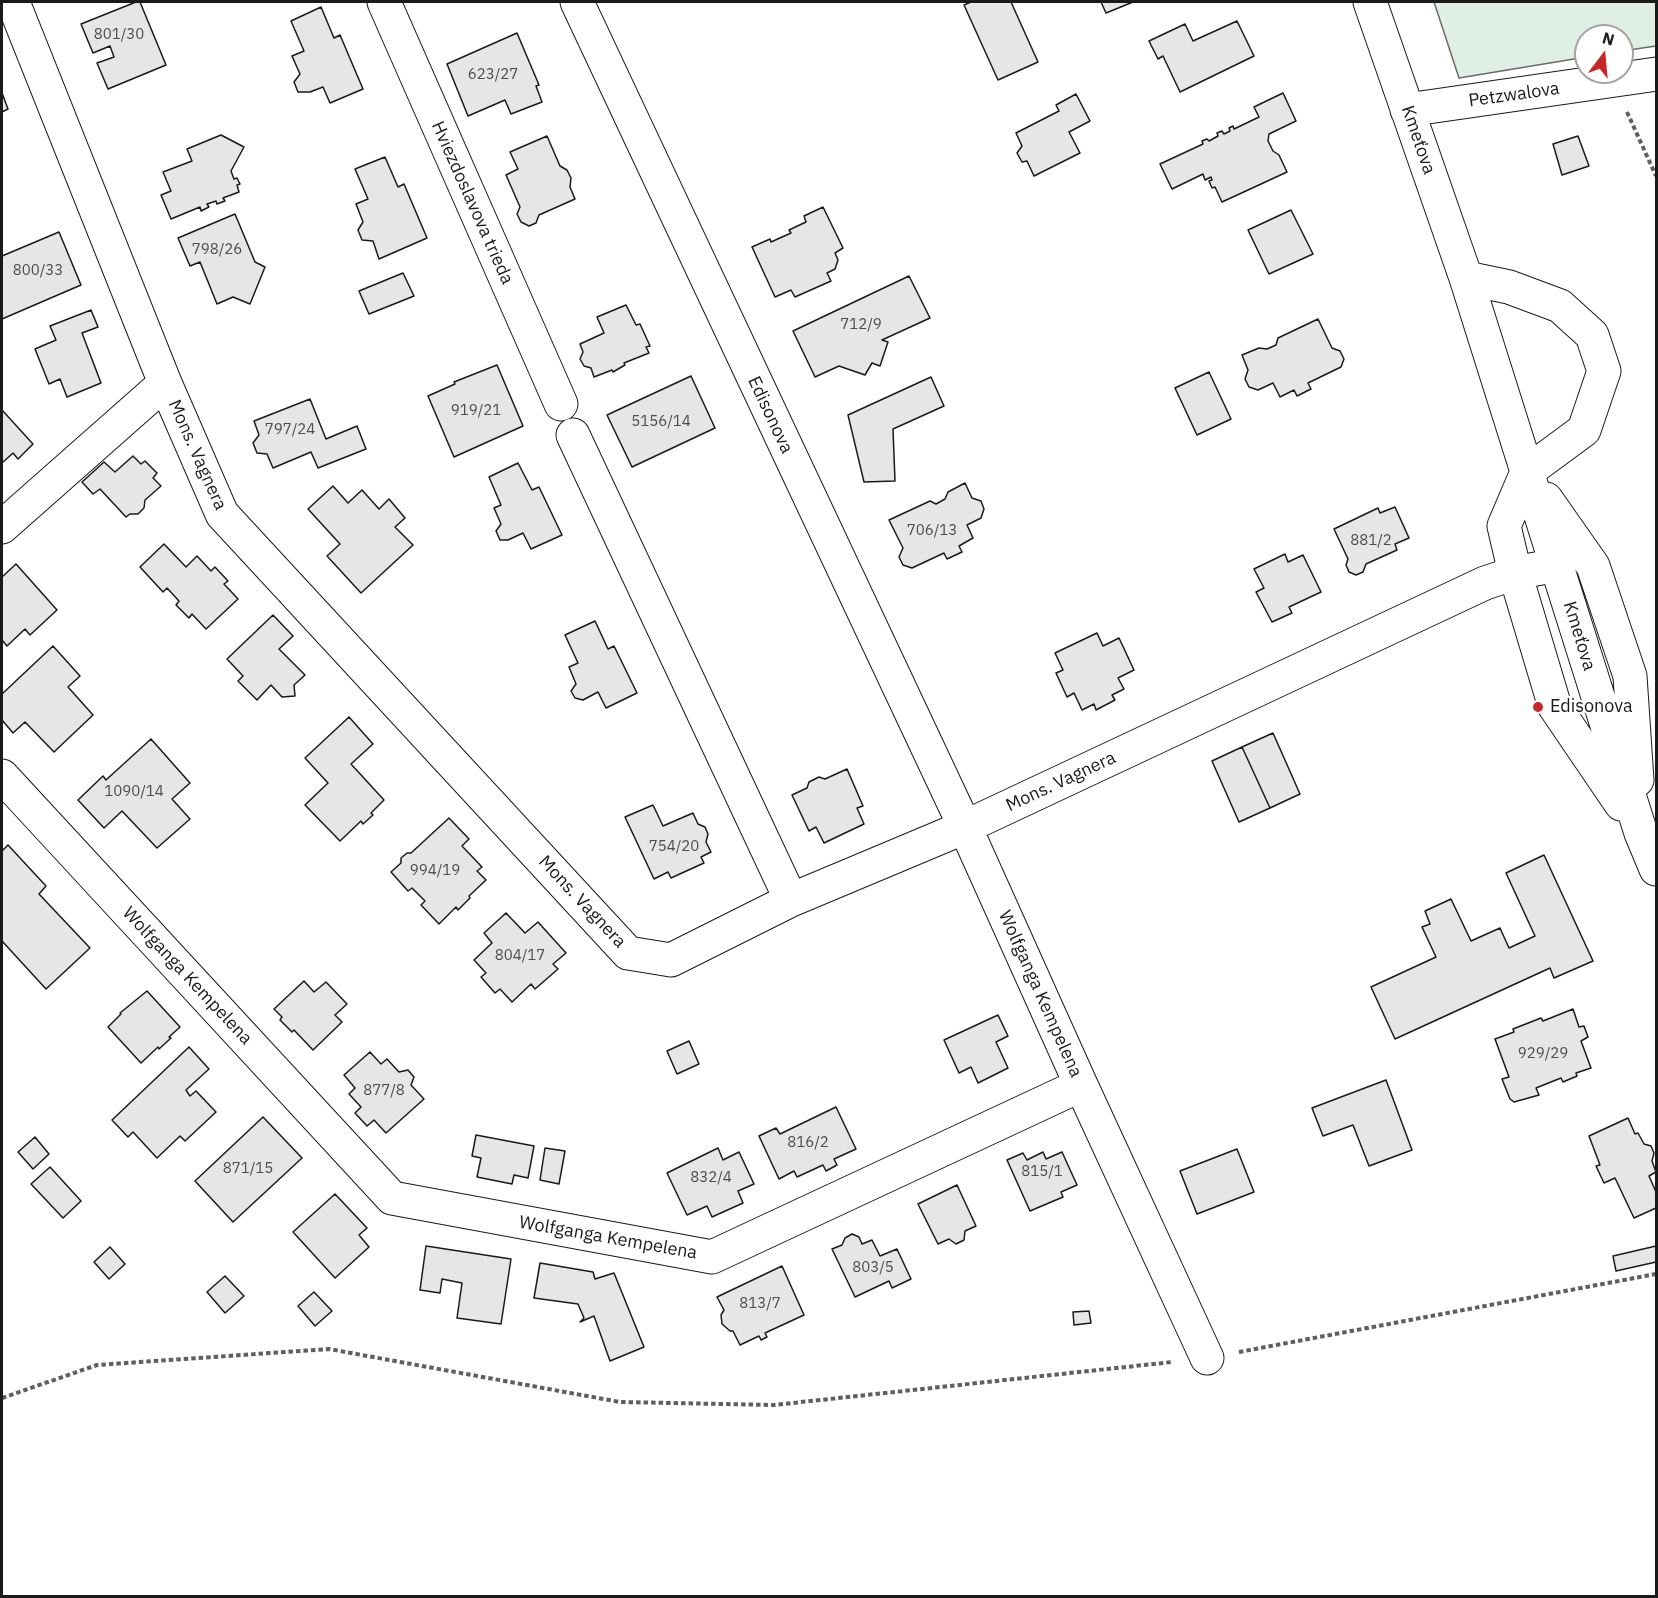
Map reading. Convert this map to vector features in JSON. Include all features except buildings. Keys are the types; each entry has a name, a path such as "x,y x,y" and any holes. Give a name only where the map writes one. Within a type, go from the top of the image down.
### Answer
{"street":[{"name":"Mons. Vagnera","path":"13,2 165,383 222,514 628,953 672,960 791,900 965,827 1485,583 1515,573 1557,566"},
{"name":"Hviezdoslavova trieda","path":"384,2 561,404"},
{"name":"Edisonova","path":"577,2 965,827"},
{"name":"Kmeťova","path":"1370,2 1466,278 1641,833 1656,869"},
{"name":"Petzwalova","path":"1407,110 1656,74"},
{"path":"1466,278 1509,287 1560,306 1592,335 1604,371 1584,430 1527,472 1504,526 1515,573 1555,707 1641,833"},
{"path":"2,527 165,383"},
{"path":"573,435 791,900"},
{"path":"1527,472 1593,566 1630,676 1641,833"},
{"name":"Wolfganga Kempelena","path":"2,776 392,1198 712,1257 1081,1085 965,827"},
{"path":"1081,1085 1207,1358"}],"path":[{"path":"1627,111 1656,176"},
{"path":"2,1398 97,1365 330,1348 621,1402 774,1405 1207,1358 1656,1274"}],"green space":[{"path":"1434,2 1656,2 1656,46 1634,49 1634,24 1574,24 1574,59 1459,78"}],"place":[{"name":"Edisonova","path":"1538,707"}]}
